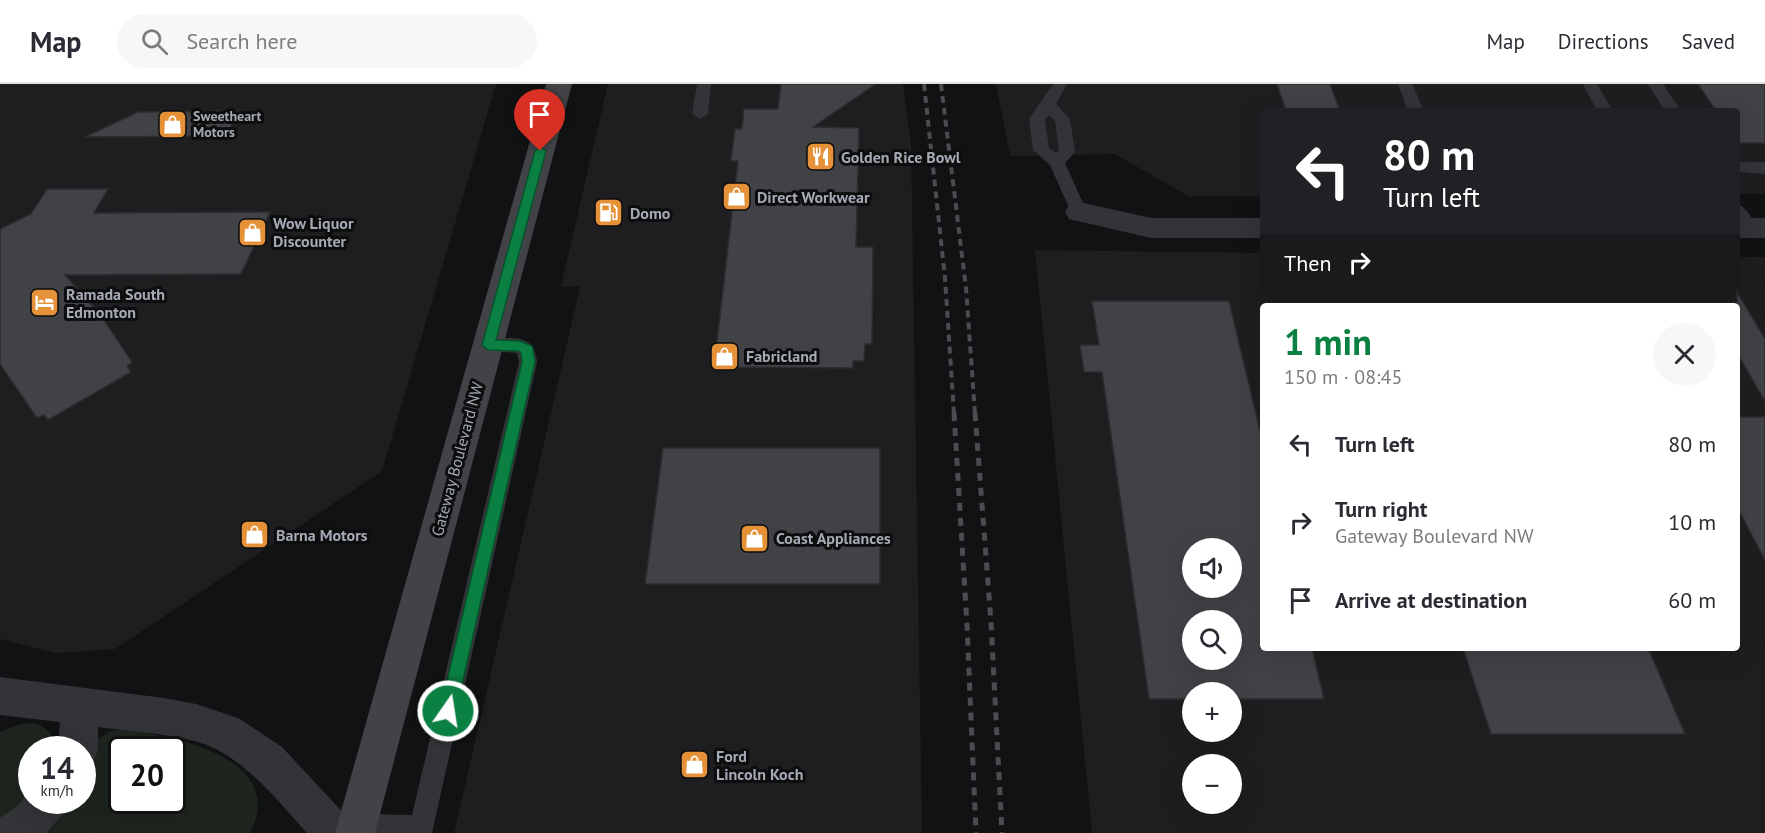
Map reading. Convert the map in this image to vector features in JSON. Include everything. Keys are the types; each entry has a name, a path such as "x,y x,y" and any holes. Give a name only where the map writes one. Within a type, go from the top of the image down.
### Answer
{"main road":[{"name":"Gateway Boulevard NW","path":"349,831 488,345 559,84"}],"street":[{"path":"1080,212 1151,228 1260,228"},
{"path":"8,703 80,707 164,717 226,732 268,761 349,831"},
{"path":"79,736 80,707"},
{"path":"14,833 36,814"}],"lane":[{"path":"700,114 704,84"},
{"path":"1060,84 1037,119 1041,150 1057,162 1080,212"},
{"path":"1405,84 1415,108"},
{"path":"1590,84 1603,108"},
{"path":"1655,84 1671,108"},
{"path":"1048,105 1062,119 1067,152 1057,162"},
{"path":"1740,167 1765,168"},
{"path":"349,831 420,830 528,362 527,350 520,346 488,345"}],"shaded area":[{"path":"0,84 496,84 382,471 115,649 55,653 0,639"},
{"path":"608,84 903,84 911,143 922,833 454,833 580,287 561,286"},
{"path":"996,84 1765,84 1765,194 1740,194 1740,108 1260,108 1260,196 1188,196 1115,154 1010,156"},
{"path":"1035,250 1260,253 1260,291 1740,291 1740,257 1765,257 1765,833 1092,833"},
{"path":"35,723 44,727 51,736 18,736 18,809 0,826 0,732 21,724"},
{"path":"120,729 162,736 108,736 108,814 186,814 186,743 218,755 239,768 253,785 258,807 250,833 37,833 52,814 96,814 96,742 106,733"}],"building":[{"path":"781,84 876,84 813,127 859,128 856,247 873,247 872,344 865,344 864,361 853,361 853,368 714,367 738,161 731,161 735,129 742,129 744,109 778,109"},
{"path":"1277,84 1330,84 1339,108 1285,108"},
{"path":"1698,84 1765,84 1765,143 1740,143 1740,108 1714,108"},
{"name":"Sweetheart Motors","path":"239,111 226,136 85,137 138,112"},
{"name":"Ramada South Edmonton","path":"47,189 108,189 94,213 270,212 241,274 65,275 100,314 132,362 127,366 131,372 48,420 44,415 37,418 0,364 0,229 31,214"},
{"path":"1737,292 1765,339 1765,401 1740,358 1740,303 1737,303"},
{"path":"1092,301 1229,301 1260,430 1260,651 1313,651 1324,699 1242,699 1242,682 1182,682 1182,699 1149,699 1102,372 1084,372 1080,345 1099,345"},
{"path":"1740,417 1765,417 1765,560 1740,513"},
{"path":"663,448 880,448 880,584 645,584"},
{"path":"1464,651 1649,651 1685,734 1491,734"}],"railway":[{"path":"924,84 945,278 954,414"},
{"path":"941,84 966,288 975,414"},
{"path":"954,413 967,625 976,833"},
{"path":"975,413 991,622 1002,833"}],"place":[{"name":"Sweetheart Motors","path":"172,124"},
{"name":"Golden Rice Bowl","path":"820,157"},
{"name":"Direct Workwear","path":"736,197"},
{"name":"Domo","path":"609,213"},
{"name":"Wow Liquor Discounter","path":"252,232"},
{"name":"Ramada South Edmonton","path":"45,303"},
{"name":"Fabricland","path":"725,356"},
{"name":"Barna Motors","path":"255,535"},
{"name":"Coast Appliances","path":"755,538"},
{"name":"Ford Lincoln Koch","path":"695,765"}],"route":[{"path":"448,711 528,362 527,350 520,346 488,345 540,151"}]}
